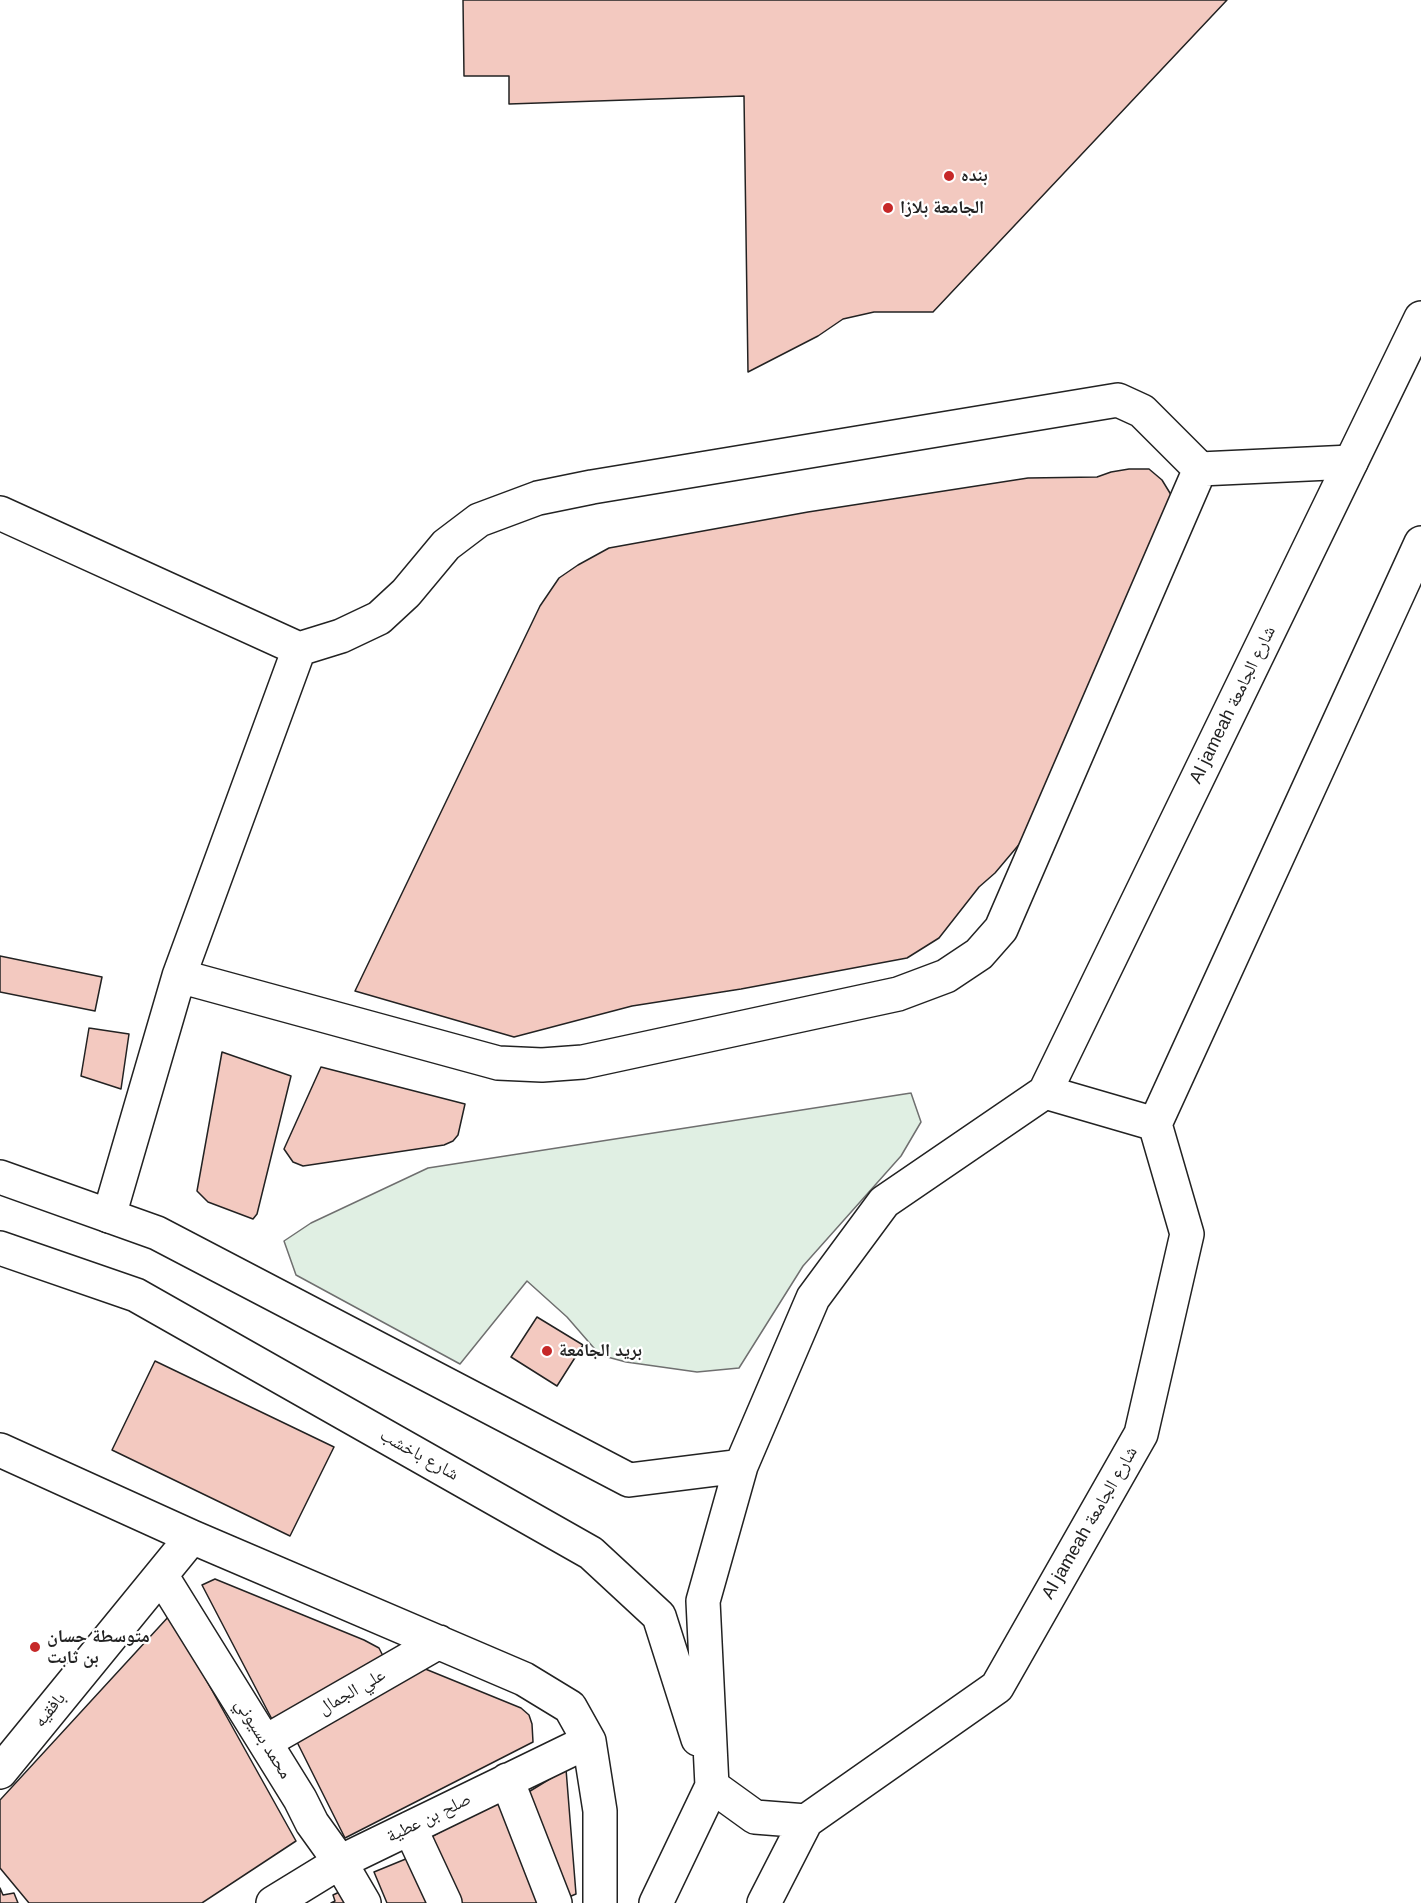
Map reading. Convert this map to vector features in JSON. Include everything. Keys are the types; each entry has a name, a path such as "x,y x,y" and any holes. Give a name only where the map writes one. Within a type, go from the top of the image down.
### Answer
{"main road":[{"name":"Al jameah شارع الجامعة","path":"656,1903 712,1786 703,1601 741,1466 813,1298 884,1202 1045,1092 1421,318"},
{"path":"0,513 299,649 341,636 380,618 406,593 446,545 479,519 538,498 592,487 1118,400 1142,411 1200,469 1351,462"},
{"path":"179,976 498,1063 542,1065 584,1062 898,994 946,976 979,954 1001,929 1200,469"},
{"path":"1045,1092 1155,1124 1421,543"},
{"path":"109,1216 179,976 299,649"},
{"name":"Al jameah شارع الجامعة","path":"764,1903 806,1821 997,1687 1142,1434 1187,1234 1155,1124"},
{"path":"0,1177 157,1233 629,1480 741,1466"},
{"name":"شارع باخشب","path":"0,1248 136,1295 591,1553 659,1616 712,1786"},
{"path":"0,1450 192,1537 524,1678 570,1707 589,1741 600,1811 600,1903"},
{"name":"بافقيه","path":"0,1772 192,1537"},
{"name":"محمد بسيوني","path":"161,1575 300,1799 312,1823 340,1862 364,1903"},
{"name":"علي الجمال","path":"265,1742 439,1642"},
{"name":"صلح بن عطية","path":"273,1903 340,1862 589,1741"},
{"path":"507,1780 555,1903"},
{"path":"712,1786 755,1817 806,1821"},
{"path":"410,1828 445,1903"}],"green space":[{"path":"911,1093 921,1122 901,1156 803,1266 739,1368 697,1372 626,1362 600,1355 567,1317 527,1281 460,1364 296,1275 284,1241 311,1223 428,1168"}],"building":[{"name":"الجامعة بلازا","path":"463,0 1227,0 933,312 874,312 843,319 818,336 748,372 744,96 509,104 509,76 464,76"},
{"path":"1129,469 1149,469 1162,480 1173,498 1022,841 995,873 979,887 939,938 907,958 741,989 632,1006 514,1037 355,991 540,606 559,578 578,565 609,548 808,512 1028,478 1097,477"},
{"path":"0,956 102,977 95,1011 0,992"},
{"path":"89,1028 129,1034 121,1089 81,1076"},
{"path":"222,1052 291,1076 257,1214 253,1219 208,1202 197,1191"},
{"path":"321,1067 465,1104 458,1135 453,1141 444,1145 303,1166 293,1162 284,1149"},
{"name":"بريد الجامعة","path":"537,1317 583,1345 557,1386 511,1357"},
{"path":"155,1361 334,1447 290,1536 112,1450"},
{"path":"215,1579 364,1640 379,1648 384,1658 276,1727 202,1585"},
{"path":"170,1615 296,1841 202,1903 29,1903 0,1868 0,1800"},
{"path":"418,1666 521,1708 529,1715 533,1742 345,1838 294,1736"},
{"path":"566,1769 576,1894 564,1899 522,1796"},
{"path":"499,1799 545,1903 454,1903 424,1841"},
{"path":"413,1856 438,1903 387,1903 374,1872"},
{"path":"350,1887 359,1903 331,1903 335,1901 333,1895"},
{"path":"0,1888 3,1895 14,1893 18,1903 0,1903"}],"place":[{"name":"بنده","path":"949,176"},
{"name":"الجامعة بلازا","path":"888,208"},
{"name":"بريد الجامعة","path":"547,1351"},
{"name":"متوسطة حسان بن ثابت","path":"35,1647"}]}
